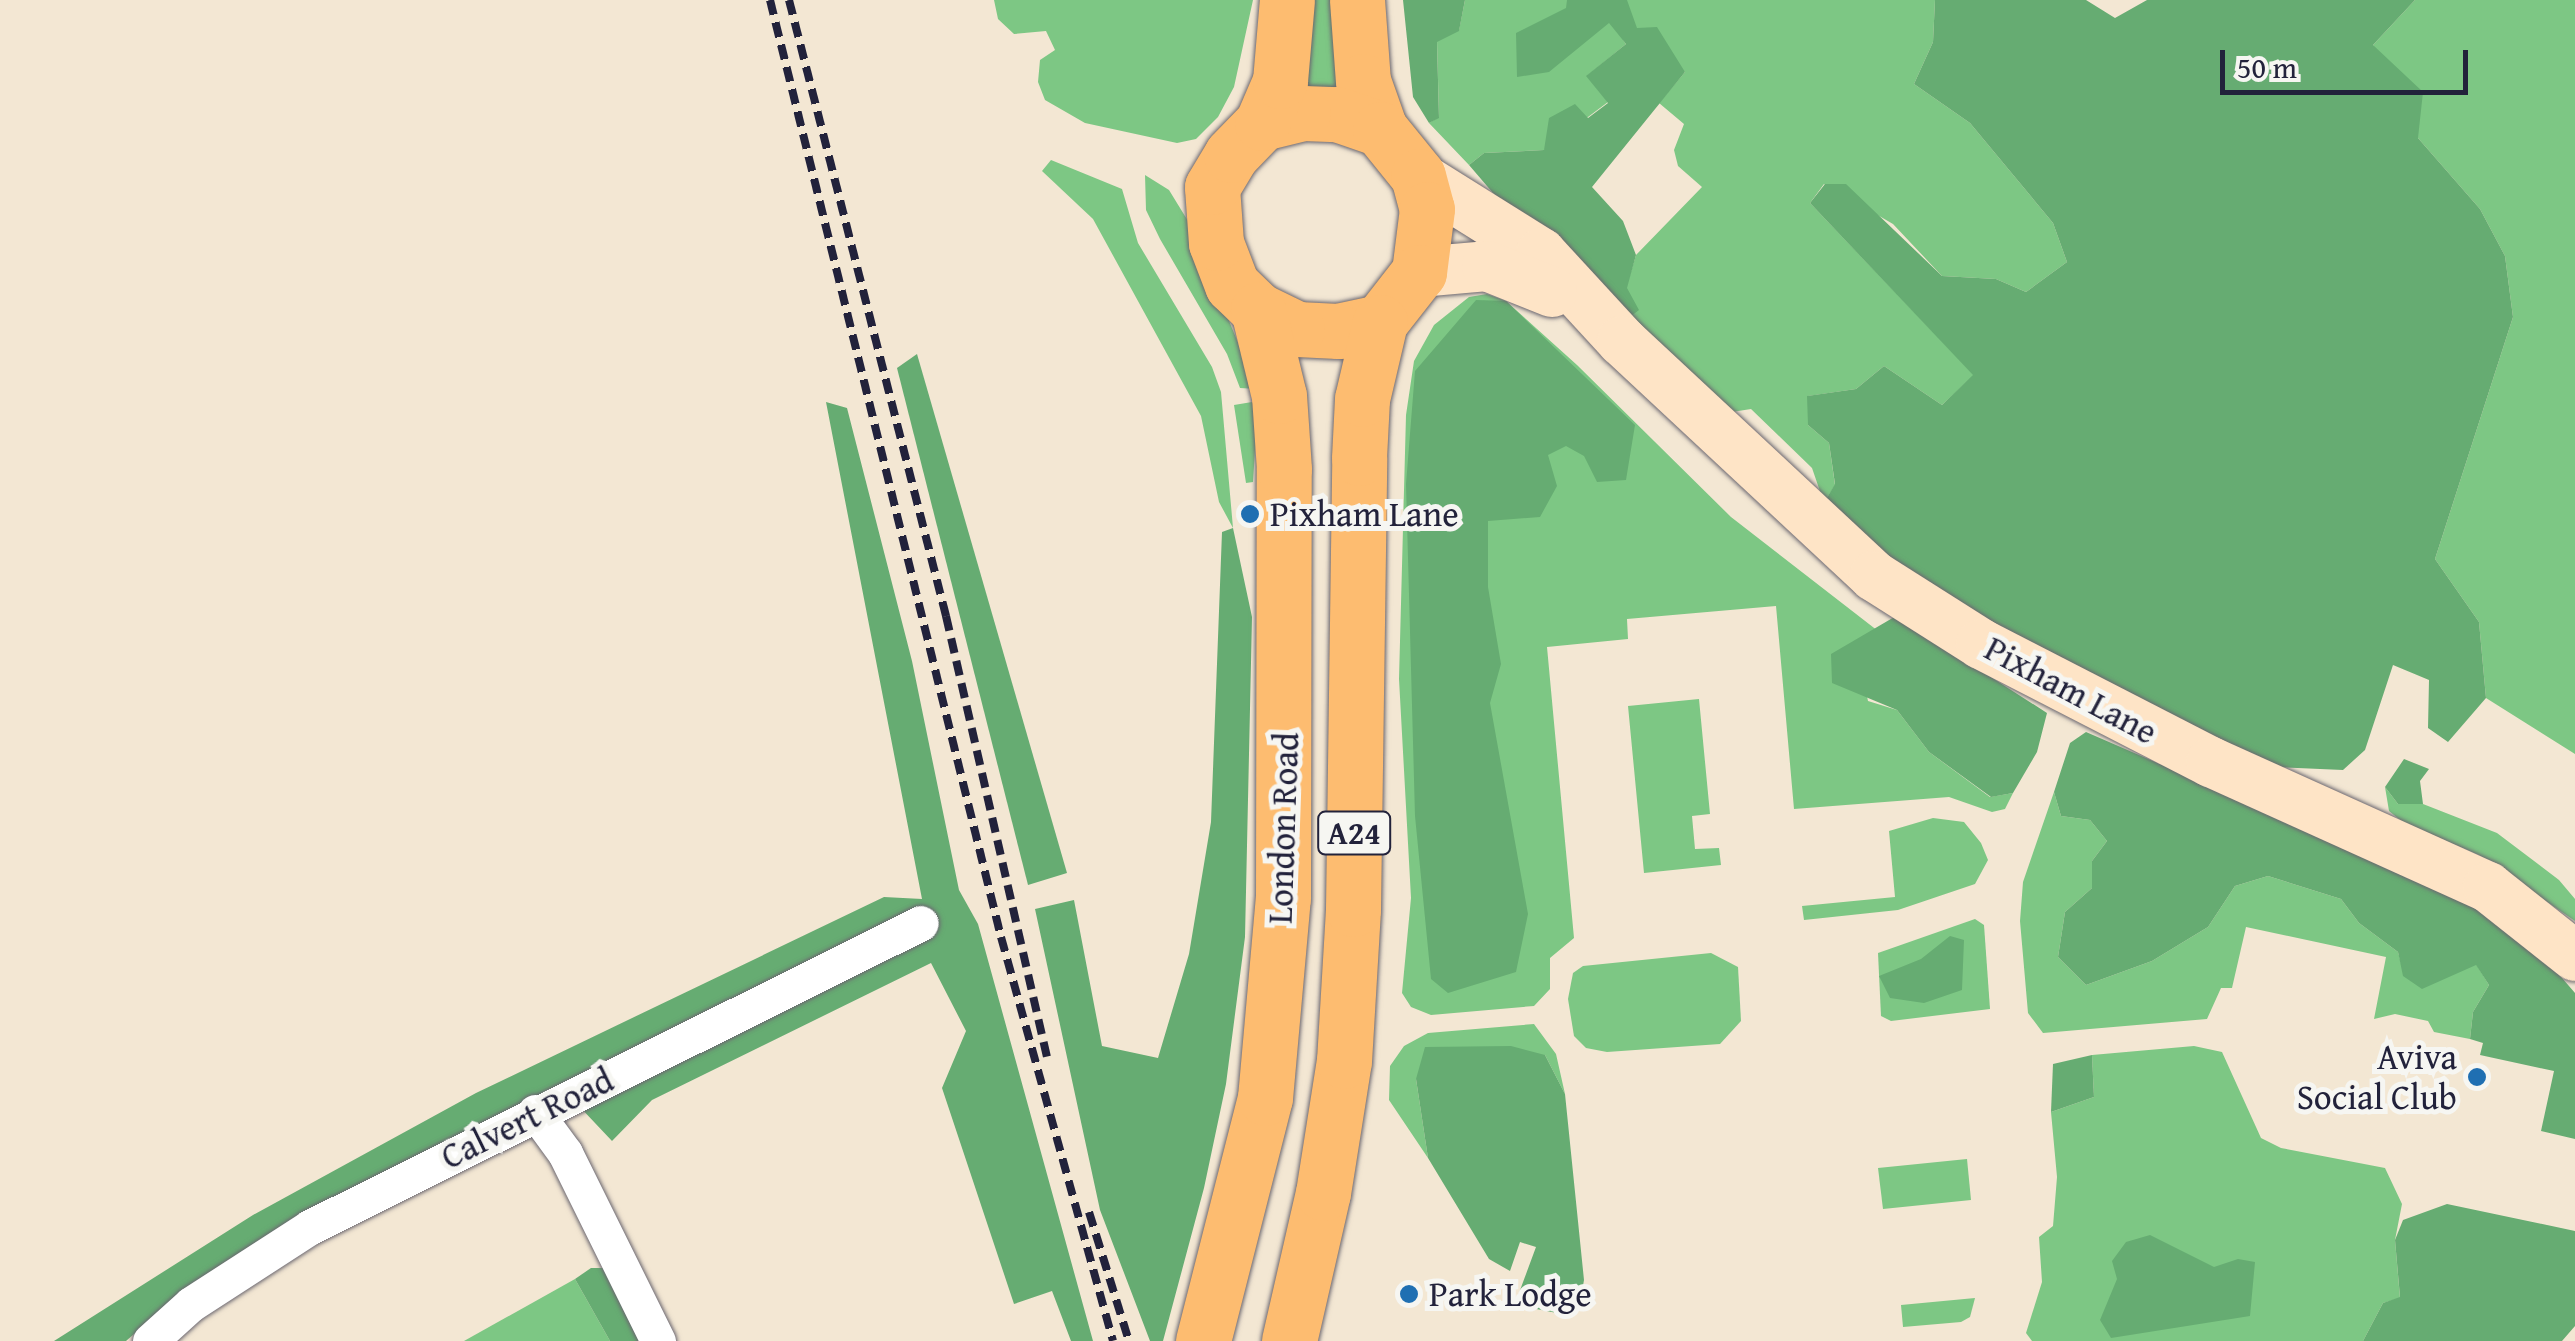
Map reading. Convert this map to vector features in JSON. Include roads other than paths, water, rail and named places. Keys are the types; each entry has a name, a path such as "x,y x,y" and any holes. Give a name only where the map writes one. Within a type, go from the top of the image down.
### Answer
{"highway":[{"path":"1288,0 1280,81 1262,124 1212,187 1209,216 1232,285 1258,310 1297,329 1338,331 1380,322 1418,272 1427,209 1418,176 1380,129 1363,82 1357,0"},
{"path":"1262,124 1337,114 1380,129"},
{"name":"London Road","path":"1206,1331 1265,1098 1282,898 1284,469 1279,396 1258,310"},
{"name":"London Road","path":"1289,1341 1323,1192 1346,1032 1359,458 1362,400 1380,322"}],"main road":[{"name":"Pixham Lane","path":"1418,176 1541,252 1622,341 1874,576 1981,644 2193,753 2488,887 2575,956"},
{"name":"Pixham Lane","path":"1418,272 1464,265 1521,275 1622,341"}],"street":[{"name":"Calvert Road","path":"150,1341 191,1304 310,1227 922,923"},
{"path":"535,1112 565,1153 658,1341"}],"railway":[{"path":"770,0 1001,937 1113,1341"},
{"path":"789,0 946,616 1047,1058"},
{"path":"1089,1212 1129,1341"}],"place":[{"name":"Pixham Lane","path":"1250,514"},
{"name":"Aviva Social Club","path":"2477,1077"},
{"name":"Park Lodge","path":"1409,1294"}]}
